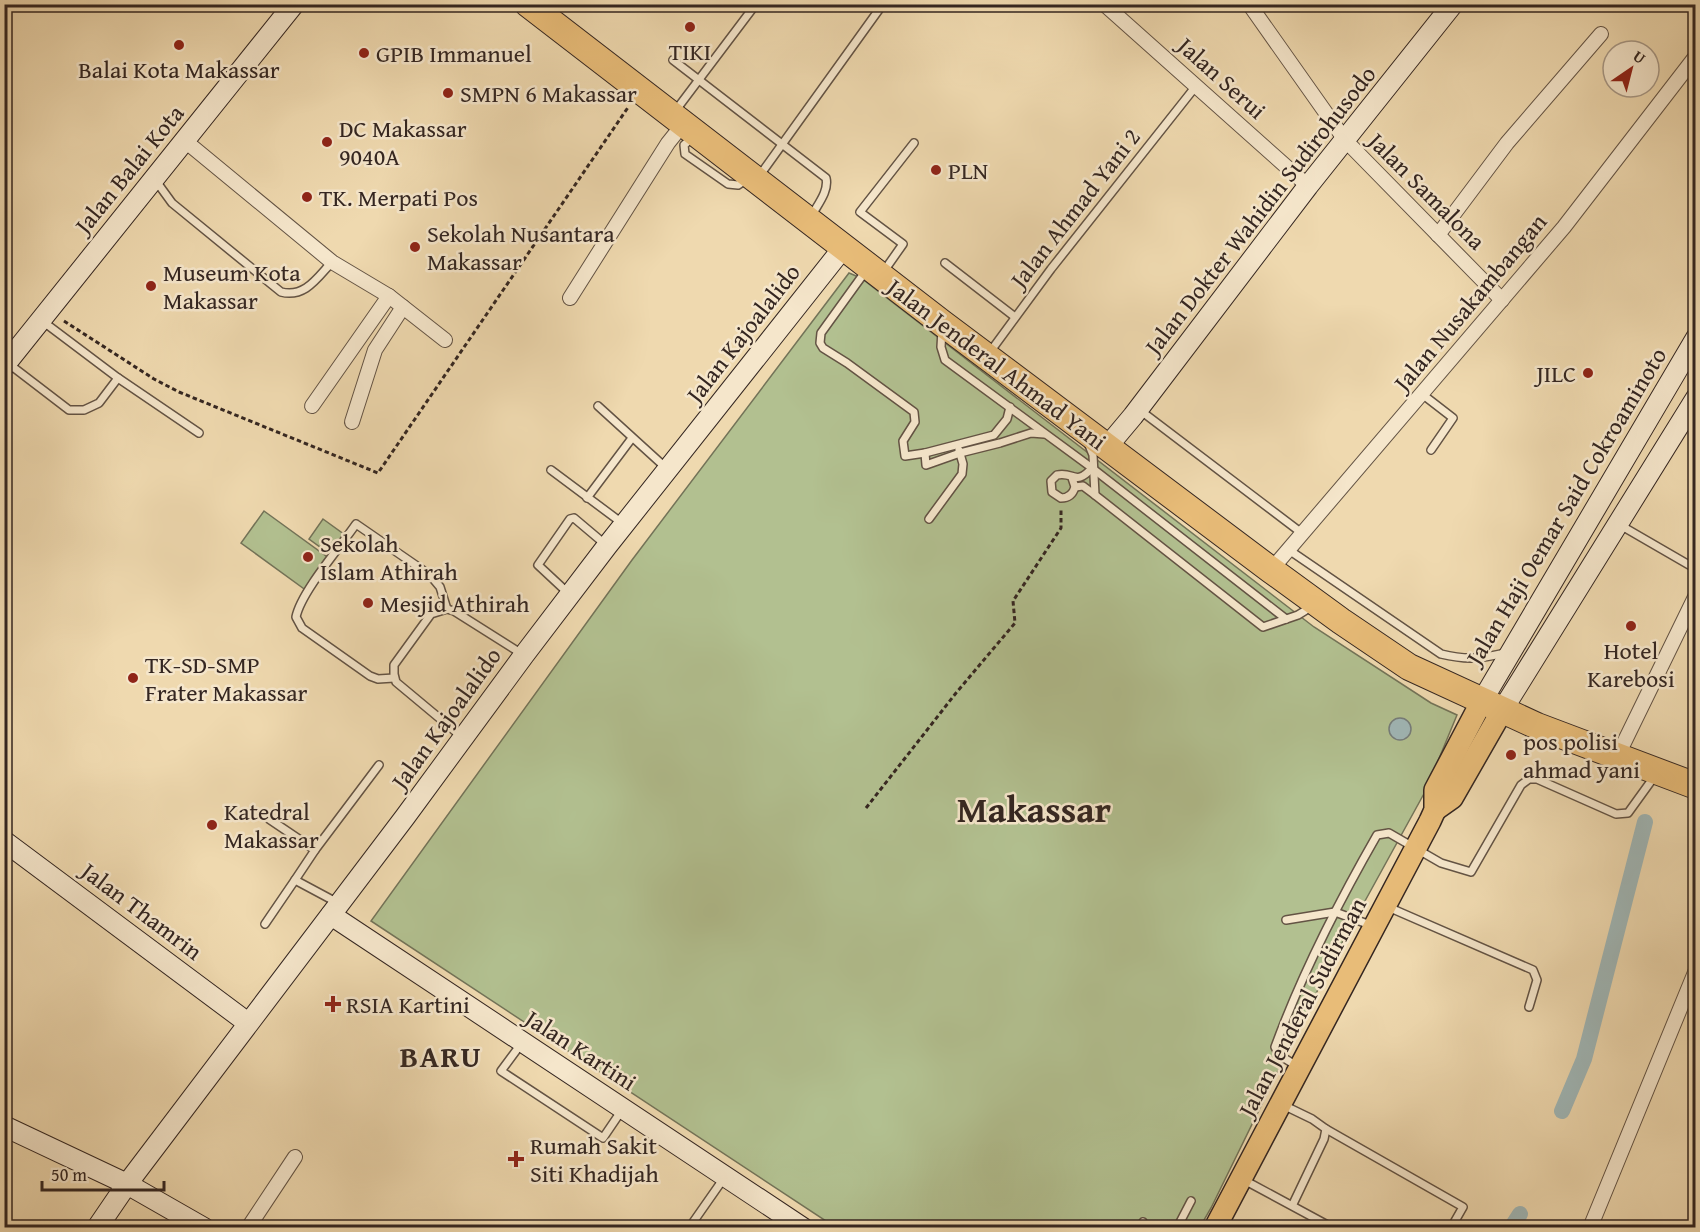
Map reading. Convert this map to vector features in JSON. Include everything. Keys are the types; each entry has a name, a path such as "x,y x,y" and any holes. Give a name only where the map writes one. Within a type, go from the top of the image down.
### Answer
{"highway":[{"name":"Jalan Jenderal Ahmad Yani","path":"528,4 942,323 1316,604 1409,667 1537,726 1695,786"}],"main road":[{"name":"Jalan Jenderal Sudirman","path":"1215,1227 1435,810 1452,798 1492,705"}],"street":[{"name":"Jalan Serui","path":"1104,4 1308,186"},
{"name":"Jalan Samalona","path":"1249,4 1345,140 1502,300"},
{"name":"Jalan Dokter Wahidin Sudirohusodo","path":"1107,447 1139,410 1308,186 1453,4"},
{"name":"Jalan Balai Kota","path":"6,364 290,6"},
{"path":"1438,235 1507,143 1601,34"},
{"name":"Jalan Nusakambangan","path":"1271,570 1564,227 1695,56"},
{"path":"570,298 668,143 685,124"},
{"path":"184,140 332,262 389,296 445,340"},
{"name":"Jalan Kajoalalido","path":"97,1227 607,546 843,248"},
{"path":"312,406 389,296"},
{"path":"352,422 375,350 403,307"},
{"name":"Jalan Haji Oemar Said Cokroaminoto","path":"1492,705 1509,652 1695,338"},
{"path":"1492,705 1618,524 1693,402 1664,391"},
{"path":"1617,757 1695,595"},
{"name":"Jalan Thamrin","path":"4,842 248,1023"},
{"name":"Jalan Kartini","path":"336,910 522,1042 725,1176 783,1218 803,1227"},
{"path":"1595,1226 1695,970"},
{"path":"4,1126 127,1184 204,1227"},
{"path":"248,1227 296,1157"}],"lane":[{"path":"685,124 698,80 756,4"},
{"path":"754,178 782,144 883,4"},
{"path":"673,60 826,178 825,192 809,220"},
{"name":"Jalan Ahmad Yani 2","path":"987,356 1196,85"},
{"path":"914,143 860,212 903,244 875,271 821,333 820,343 823,348 914,412 915,422 903,441 904,456 925,453 994,435 1007,419 1010,407"},
{"path":"154,178 172,203 281,292 294,294 305,290 332,262"},
{"path":"945,263 1016,317"},
{"path":"41,320 118,378 199,433"},
{"path":"942,323 941,346 945,360 1092,468 1286,619"},
{"path":"6,364 69,411 84,410 99,403 118,378"},
{"path":"1422,394 1453,418 1431,450"},
{"path":"598,406 667,469"},
{"path":"1139,410 1303,534"},
{"path":"1084,429 1093,455 1095,495"},
{"path":"925,453 926,465 1031,433 1047,435"},
{"path":"587,498 632,438"},
{"path":"929,519 962,474 963,464 958,444"},
{"path":"1072,478 1075,487 1072,494 1061,498 1052,492 1051,481 1061,474 1072,478 1084,476 1092,468"},
{"path":"551,470 624,525"},
{"path":"1075,487 1083,486 1263,627 1298,615 1316,604"},
{"path":"570,595 538,565 570,519 574,518 607,546"},
{"path":"394,678 378,679 370,676 302,628 296,616 299,605 308,591 356,524 430,575 440,586 447,609"},
{"path":"1618,524 1695,569"},
{"path":"1289,550 1441,654 1462,659 1477,659 1509,652"},
{"path":"463,738 394,678 394,665 431,614 447,609 454,611 524,655"},
{"path":"266,924 315,850 379,765"},
{"path":"1299,1068 1279,1055 1275,1047 1288,1012 1353,874 1377,835 1389,833 1441,862 1471,872 1521,785 1530,778 1623,815 1628,813 1657,772"},
{"path":"269,819 315,850"},
{"path":"295,880 336,910"},
{"path":"1384,905 1533,970 1537,980 1529,1007"},
{"path":"1286,920 1335,912 1374,926"},
{"path":"522,1042 501,1071 603,1138 623,1108"},
{"path":"1280,1104 1312,1119 1463,1207 1451,1227"},
{"path":"1293,1204 1324,1139 1326,1129"},
{"path":"689,1227 725,1176"},
{"path":"1241,1179 1293,1204 1333,1227"},
{"path":"1177,1227 1191,1201"}],"path":[{"path":"866,808 956,693 1015,623 1013,601 1061,528 1061,498"}],"green space":[{"path":"849,273 861,278 1314,627 1431,703 1457,715 1426,790 1332,961 1200,1227 835,1227 371,921 632,560"},
{"path":"264,511 330,559 307,591 241,543"},
{"path":"323,519 345,535 331,555 309,539"}],"water":[{"path":"1400,718 1408,721 1411,729 1408,737 1400,740 1392,737 1389,729 1392,721"}],"waterway":[{"path":"1562,1111 1584,1059 1645,822"},
{"path":"1511,1228 1520,1214"}],"place":[{"name":"TIKI","path":"690,27"},
{"name":"Balai Kota Makassar","path":"179,45"},
{"name":"GPIB Immanuel","path":"364,53"},
{"name":"SMPN 6 Makassar","path":"448,93"},
{"name":"DC Makassar 9040A","path":"327,142"},
{"name":"PLN","path":"936,170"},
{"name":"TK. Merpati Pos","path":"307,197"},
{"name":"Sekolah Nusantara Makassar","path":"415,247"},
{"name":"Museum Kota Makassar","path":"151,286"},
{"name":"JILC","path":"1588,373"},
{"name":"Sekolah Islam Athirah","path":"308,557"},
{"name":"Mesjid Athirah","path":"368,603"},
{"name":"Hotel Karebosi","path":"1631,626"},
{"name":"TK-SD-SMP Frater Makassar","path":"133,678"},
{"name":"pos polisi ahmad yani","path":"1511,755"},
{"name":"Katedral Makassar","path":"212,825"},
{"name":"RSIA Kartini","path":"333,1004"},
{"name":"Rumah Sakit Siti Khadijah","path":"516,1159"}],"district":[{"name":"Makassar","path":"1034,808"},
{"name":"BARU","path":"441,1056"}]}
